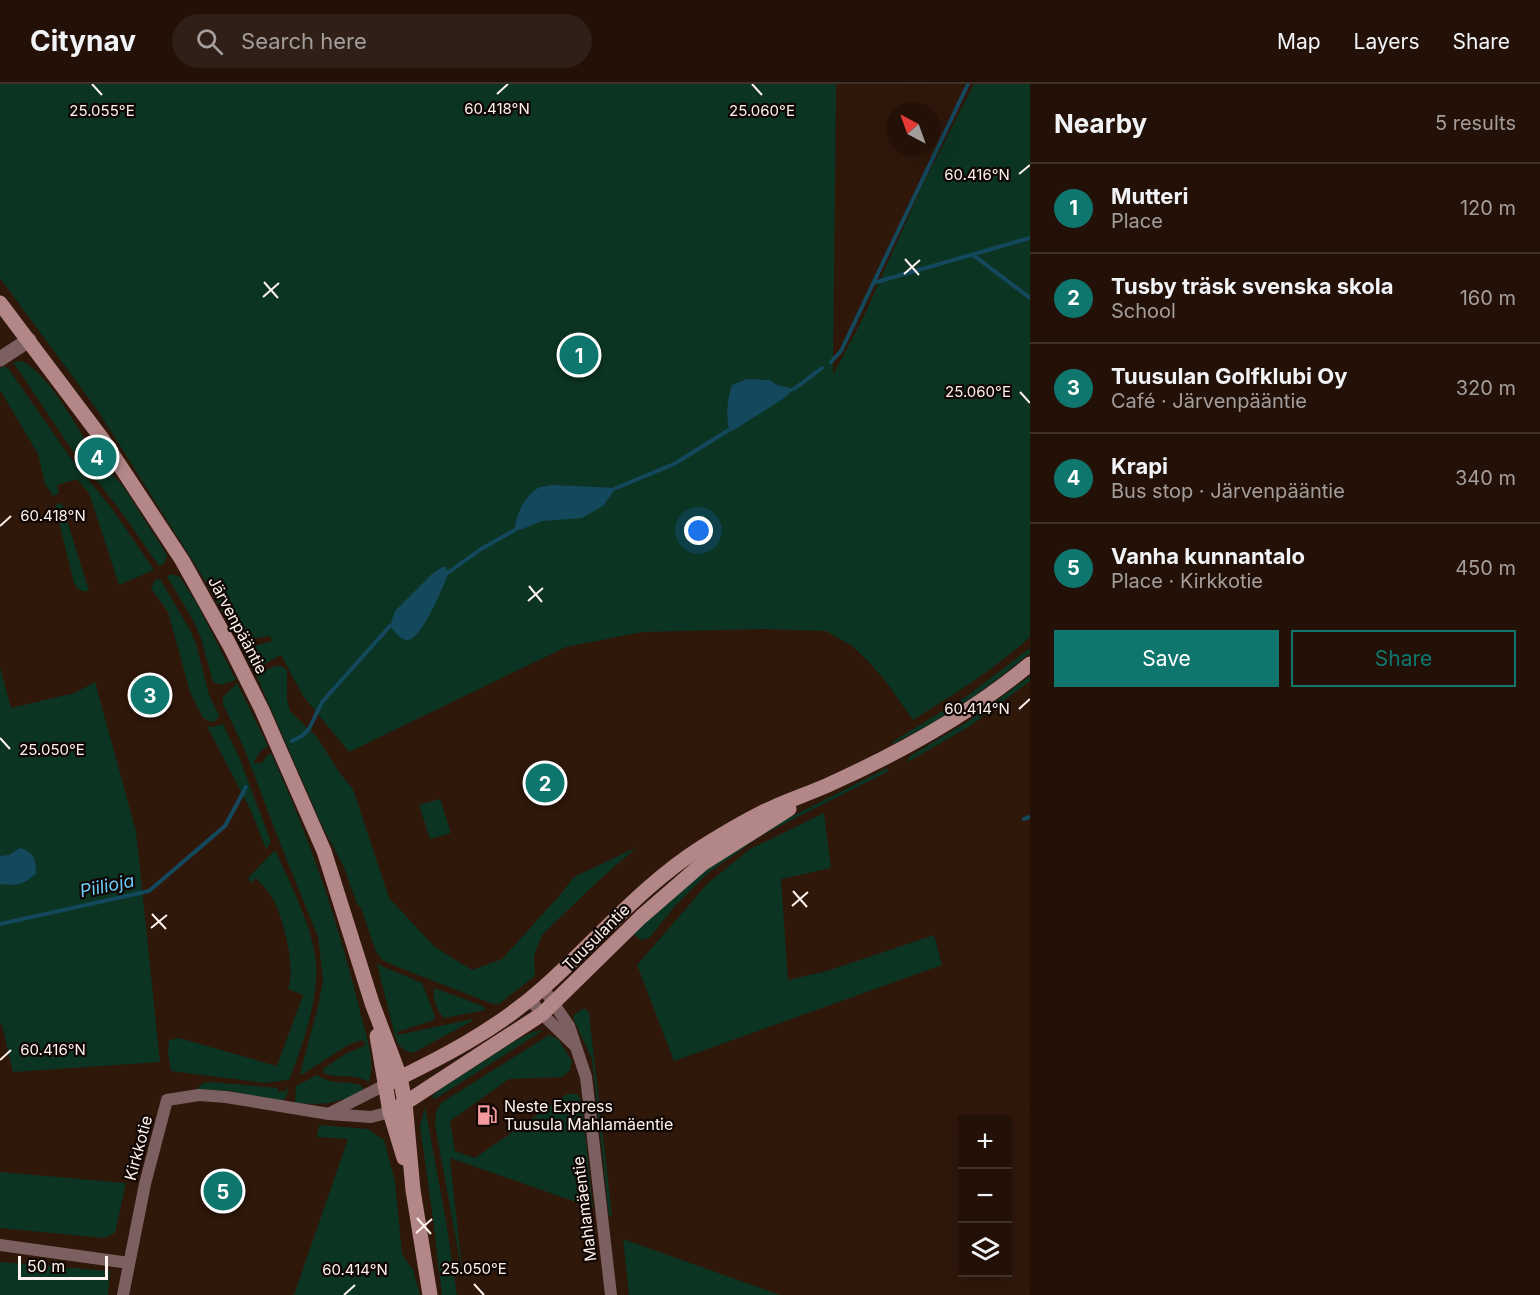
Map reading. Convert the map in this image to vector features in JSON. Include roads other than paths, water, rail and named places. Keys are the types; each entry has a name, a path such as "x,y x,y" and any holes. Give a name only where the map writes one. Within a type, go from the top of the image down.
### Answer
{"main road":[{"name":"Järvenpääntie","path":"0,303 134,484 182,560 230,646 262,710 324,851 372,1003 400,1077 405,1104 413,1190 430,1295"},
{"name":"Tuusulantie","path":"385,1085 460,1048 530,999 636,898 671,868 703,846 772,808 827,786 893,754 970,708 1030,664"},
{"name":"Tuusulantie","path":"390,1112 542,1014 641,917 707,860 827,786"},
{"name":"Järvenpääntie","path":"372,1003 390,1112 413,1190"}],"street":[{"path":"0,359 29,340"},
{"name":"Mahlamäentie","path":"543,988 569,1026 585,1077 611,1295"},
{"path":"530,999 578,1049"},
{"path":"329,1114 385,1085"},
{"name":"Kirkkotie","path":"123,1295 145,1184 167,1100 199,1095 226,1097 329,1114 371,1117 390,1112"},
{"path":"0,1245 129,1263"}],"water":[{"path":"747,379 770,380 777,385 794,389 783,399 732,431 729,430 728,419 730,390 732,385"},
{"path":"552,485 616,488 603,506 582,518 542,521 515,530 519,512 529,496 538,488"},
{"path":"442,567 449,572 432,610 414,637 408,640 403,639 390,626 395,611"},
{"path":"20,848 33,857 36,873 20,884 0,884 0,856 9,855"}],"waterway":[{"path":"831,362 841,351 968,84"},
{"path":"873,283 1030,238"},
{"path":"973,255 1030,298"},
{"path":"794,389 822,368"},
{"path":"616,488 674,464 729,430"},
{"path":"449,572 481,549 515,530"},
{"path":"292,741 309,729 322,702 390,626"},
{"name":"Piilioja","path":"0,924 149,891 225,826 246,787"},
{"path":"1024,819 1030,817"}],"place":[{"name":"Mutteri","path":"579,355"},
{"name":"Krapi","path":"97,457"},
{"name":"Tuusulan Golfklubi Oy","path":"150,695"},
{"name":"Tusby träsk svenska skola","path":"545,783"},
{"name":"Neste Express Tuusula Mahlamäentie","path":"487,1115"},
{"name":"Vanha kunnantalo","path":"223,1191"}]}
